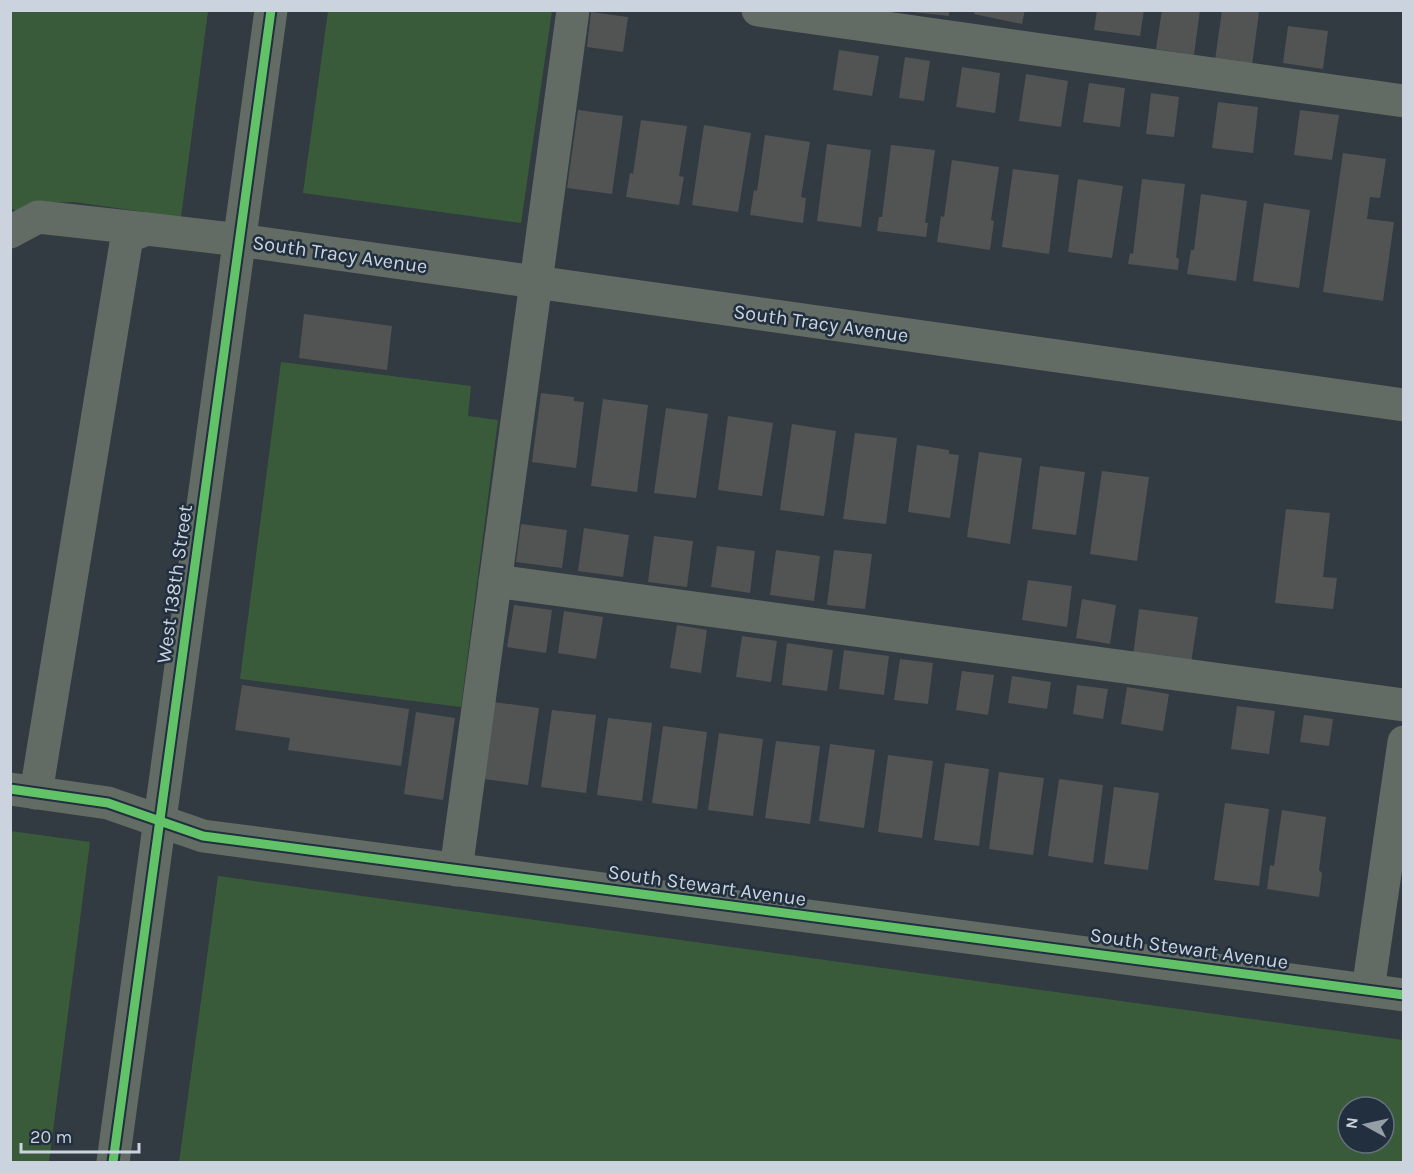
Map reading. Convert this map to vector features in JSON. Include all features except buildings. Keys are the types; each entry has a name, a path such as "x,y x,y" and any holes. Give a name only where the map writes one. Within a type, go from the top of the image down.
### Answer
{"street":[{"name":"West 138th Street","path":"113,1162 271,10"},
{"path":"456,870 573,10"},
{"path":"758,10 1404,100"},
{"name":"South Tracy Avenue","path":"10,232 38,217 239,240 1404,405"},
{"path":"23,791 127,237 147,230"},
{"path":"495,580 1404,705"},
{"path":"1368,990 1404,742"},
{"name":"South Stewart Avenue","path":"23,791 108,803 203,836 1404,995"}],"green space":[{"path":"10,11 208,11 181,217 74,202 44,203 25,213 11,209"},
{"path":"328,11 552,11 521,223 303,193"},
{"path":"281,362 471,386 468,416 498,420 461,707 240,679"},
{"path":"11,831 90,842 49,1162 11,1162"},
{"path":"218,876 1403,1040 1403,1162 179,1162"}],"cycle path":[{"path":"113,1162 271,10"},
{"path":"10,789 108,803 203,836 1404,995"}]}
